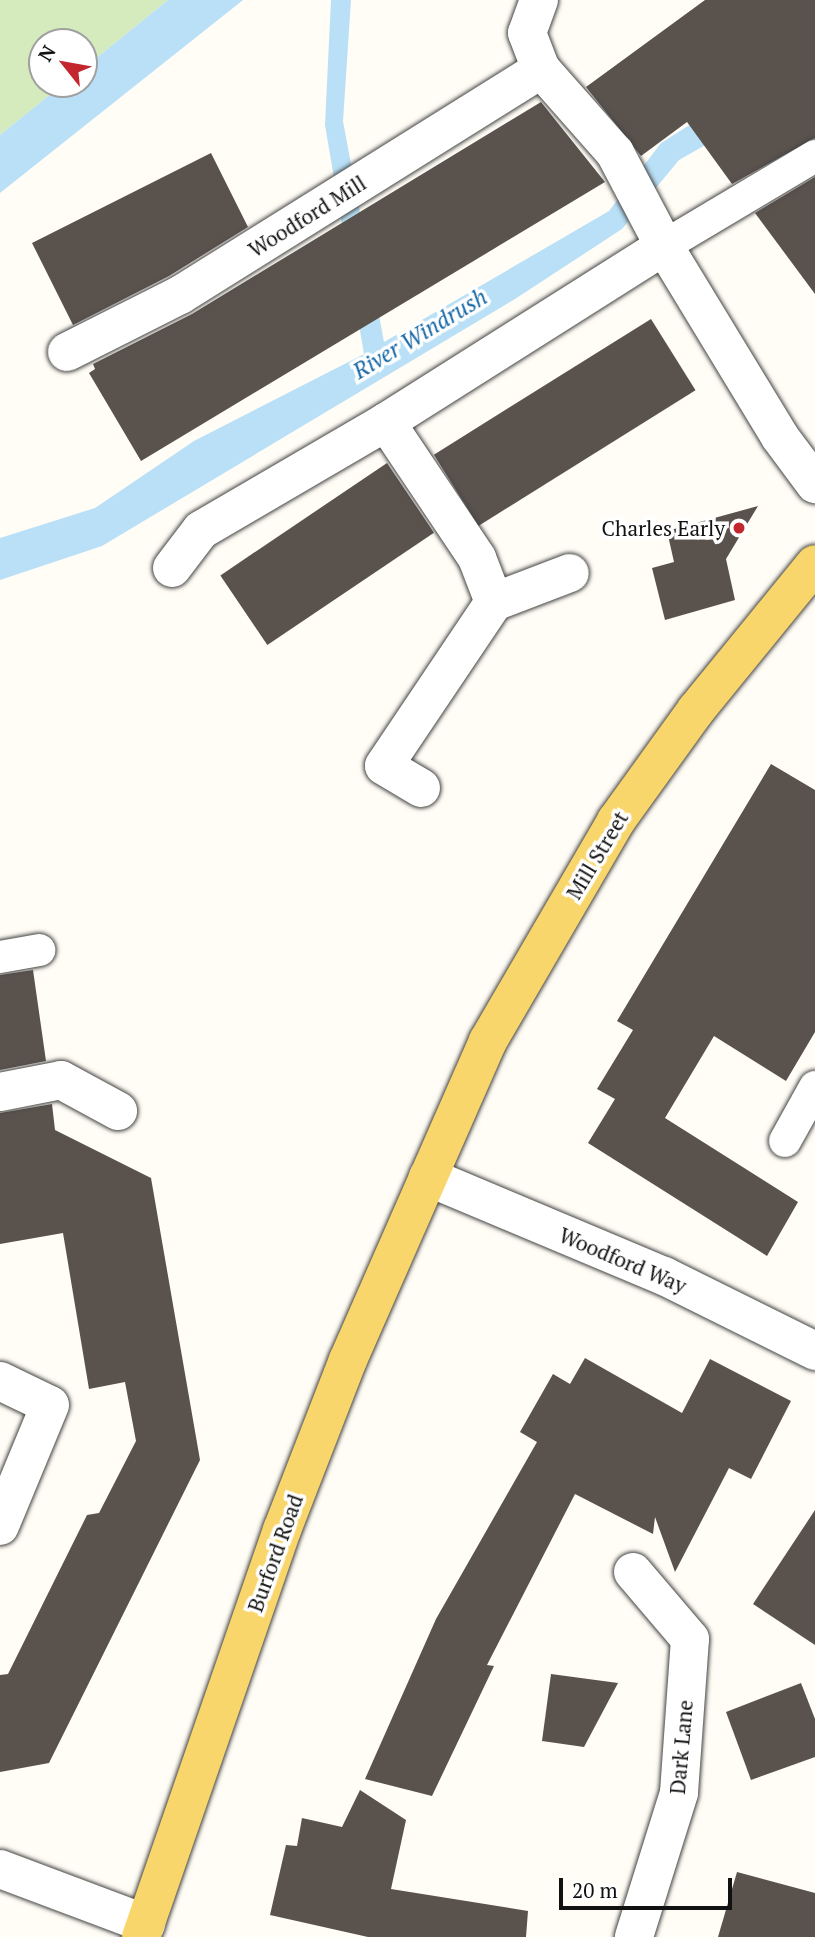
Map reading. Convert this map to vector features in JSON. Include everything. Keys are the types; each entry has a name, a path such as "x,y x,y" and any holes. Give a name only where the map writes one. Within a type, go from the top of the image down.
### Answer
{"main road":[{"name":"Mill Street","path":"428,1177 488,1041 616,821 696,710 815,564"},
{"name":"Burford Road","path":"143,1931 282,1530 428,1177"}],"street":[{"path":"539,0 527,33 541,69 615,153 660,236 780,438 815,484"},
{"name":"Woodford Mill","path":"67,352 180,295 541,69"},
{"path":"172,568 201,530 386,422 660,236"},
{"path":"386,422 477,558 494,602"},
{"path":"421,788 384,766 494,602 570,573"},
{"path":"0,1092 61,1080 118,1111"},
{"name":"Woodford Way","path":"428,1177 664,1276 815,1351"},
{"path":"0,1381 50,1405 0,1526"},
{"name":"Dark Lane","path":"633,1572 690,1639 679,1793 634,1937"},
{"path":"0,1869 143,1931"}],"lane":[{"path":"660,236 815,156"},
{"path":"0,957 39,950"},
{"path":"785,1140 815,1087"}],"green space":[{"path":"0,0 168,0 98,57 98,28 28,28 28,98 46,98 0,135"}],"water":[{"path":"168,0 243,0 0,193 0,135 46,98 98,98 98,57"},
{"name":"River Windrush","path":"331,0 351,0 343,121 384,342 609,211 661,143 815,46 815,83 679,160 622,229 515,299 102,546 0,580 0,538 95,508 194,441 364,354 325,125"}],"building":[{"path":"705,0 815,0 815,138 732,184 687,122 641,156 586,87"},
{"path":"541,102 605,182 141,461 89,373 95,369 93,364 192,314"},
{"path":"211,153 248,227 169,276 73,325 32,243"},
{"path":"815,177 815,294 755,213"},
{"path":"651,319 696,390 478,526 434,455"},
{"path":"387,463 434,533 267,645 220,575"},
{"path":"758,506 726,559 735,600 665,620 652,568 674,562 667,531"},
{"path":"771,764 815,790 815,1032 786,1081 714,1036 665,1118 798,1202 767,1256 588,1143 615,1099 597,1089 633,1030 617,1021"},
{"path":"33,970 46,1061 0,1070 0,975"},
{"path":"52,1104 55,1130 151,1178 200,1460 49,1763 0,1772 0,1675 8,1674 87,1515 99,1513 136,1441 125,1382 89,1389 63,1233 0,1244 0,1113"},
{"path":"585,1358 682,1413 710,1359 791,1401 751,1479 729,1468 675,1572 655,1517 653,1534 575,1494 487,1665 494,1666 432,1796 365,1779 436,1619 537,1442 520,1432 553,1374 570,1384"},
{"path":"815,1510 815,1645 753,1604"},
{"path":"551,1674 618,1683 584,1747 542,1741"},
{"path":"801,1683 815,1719 815,1757 751,1780 726,1712"},
{"path":"360,1790 406,1820 391,1889 528,1911 526,1937 368,1937 270,1915 286,1845 297,1846 302,1818 342,1827"},
{"path":"737,1872 815,1893 815,1937 718,1937"}],"place":[{"name":"Charles Early","path":"739,528"}]}
